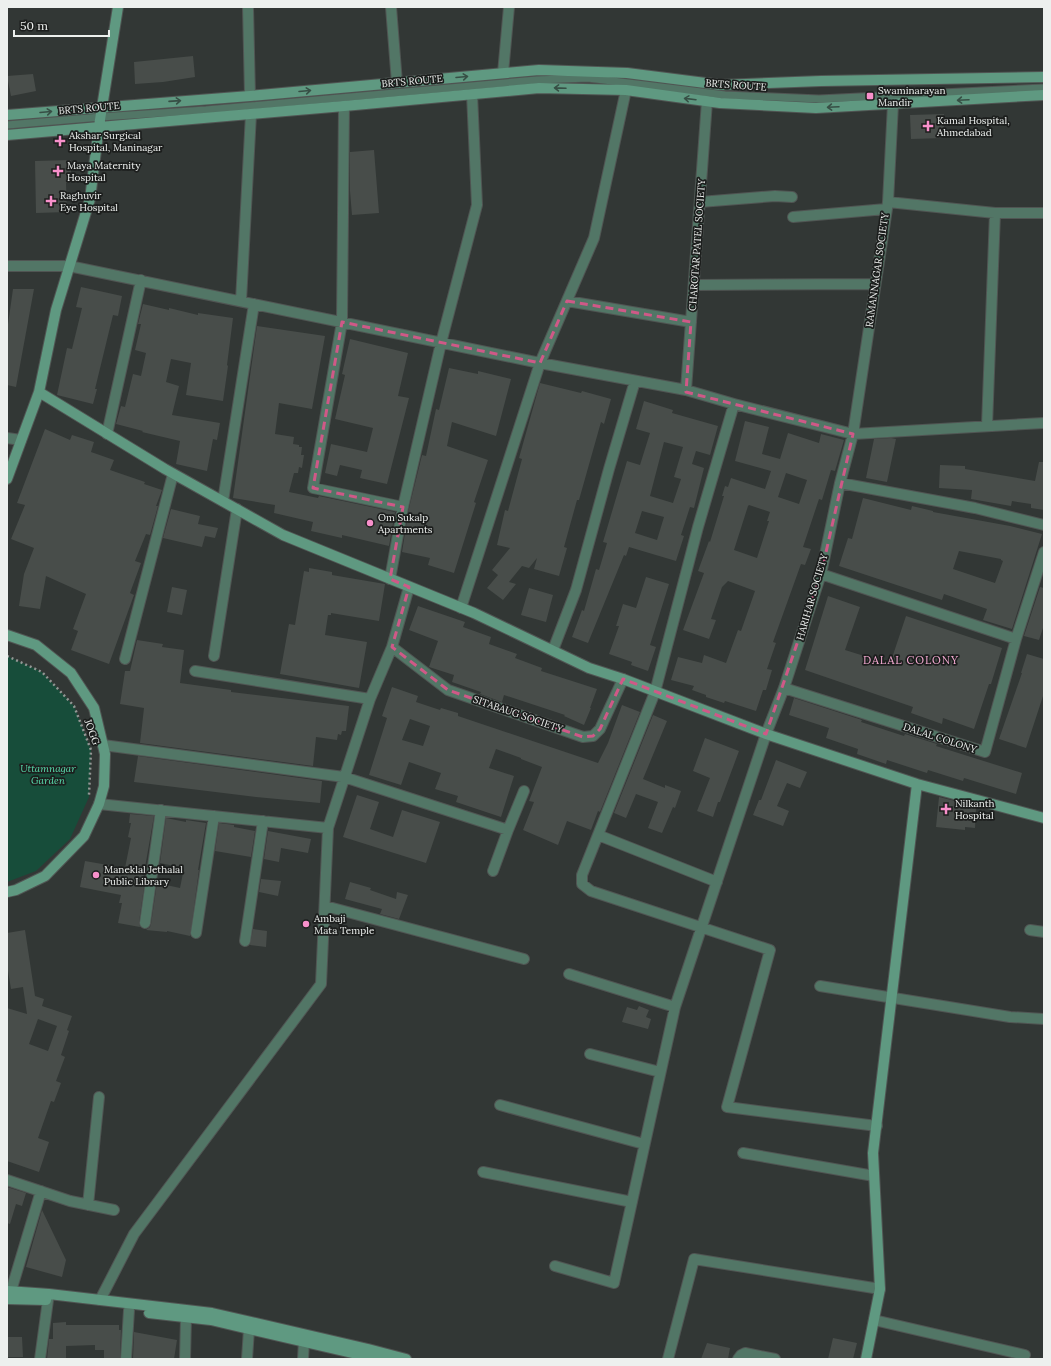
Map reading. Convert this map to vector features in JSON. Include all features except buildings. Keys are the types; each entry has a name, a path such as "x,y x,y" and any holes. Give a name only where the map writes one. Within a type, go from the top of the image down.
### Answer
{"main road":[{"path":"7,479 39,392 56,310 90,199 118,7"},
{"path":"7,135 101,117 250,96 539,70 627,73 721,85 845,80 1044,77"},
{"path":"7,115 101,117 251,114 539,88 626,90 707,101 816,108 1044,95"},
{"path":"39,392 173,474 283,534 461,608 589,668 623,679 766,734 917,784 1044,818"},
{"path":"7,636 36,645 71,673 94,708 105,754 104,786 99,804 84,836 45,876 16,890 7,892"},
{"path":"866,1359 880,1289 873,1153 917,784"},
{"path":"8,1294 49,1294 212,1313 406,1359"},
{"path":"8,1294 211,1320 367,1358 378,1359"}],"street":[{"path":"248,7 250,96"},
{"path":"391,7 397,83"},
{"path":"504,73 509,7"},
{"path":"461,608 524,409 540,364 594,238 626,90"},
{"path":"390,579 403,507 440,343 477,205 472,94"},
{"name":"CHAROTAR PATEL SOCIETY","path":"686,390 707,101"},
{"name":"RAMANNAGAR SOCIETY","path":"853,434 887,205 893,104"},
{"path":"344,106 342,322 313,488 403,507"},
{"path":"241,301 251,114"},
{"path":"700,202 792,196"},
{"path":"794,218 887,205 995,213 1044,213"},
{"path":"987,426 995,213"},
{"path":"7,266 69,266 540,364 662,385 686,390 729,403"},
{"path":"107,434 140,280"},
{"path":"694,285 875,284"},
{"path":"567,301 691,322"},
{"path":"223,501 254,304"},
{"path":"553,650 576,590 609,469 636,381"},
{"path":"662,385 853,434 1044,423"},
{"path":"729,403 655,692 582,875 582,884 591,891 770,950 726,1107 877,1126"},
{"name":"HARIHAR SOCIETY","path":"555,1266 614,1283 675,1007 766,734 784,688 821,574 840,483 853,434"},
{"path":"7,438 21,440"},
{"path":"125,659 173,474"},
{"path":"840,483 975,508 1044,525"},
{"path":"214,656 237,509"},
{"path":"821,574 1016,639 1044,552"},
{"path":"100,1300 134,1234 321,984 328,828 370,699 392,647 409,587"},
{"name":"DALAL COLONY","path":"784,688 985,752 1016,639"},
{"name":"SITABAUG SOCIETY","path":"392,647 448,690 583,737 593,736 600,729 623,679"},
{"path":"195,671 370,699"},
{"path":"103,745 344,777 508,830"},
{"path":"492,871 524,791"},
{"path":"99,804 328,828"},
{"path":"145,923 161,810"},
{"path":"196,933 214,816"},
{"path":"245,941 263,821"},
{"path":"598,835 717,882"},
{"path":"324,906 524,959"},
{"path":"1030,930 1044,932"},
{"path":"569,974 675,1007"},
{"path":"820,986 892,999 1010,1017 1044,1019"},
{"path":"590,1054 660,1072"},
{"path":"88,1205 99,1097"},
{"path":"500,1105 644,1144"},
{"path":"743,1153 874,1176"},
{"path":"483,1172 632,1202"},
{"path":"7,1180 70,1201 114,1210"},
{"path":"8,1294 41,1191"},
{"path":"668,1359 694,1259 880,1289"},
{"path":"40,1359 48,1300"},
{"path":"126,1359 129,1310"},
{"path":"185,1359 186,1317"},
{"path":"874,1320 1025,1355"},
{"path":"248,1359 249,1329"},
{"path":"303,1359 304,1342"},
{"path":"738,1359 745,1353 775,1359"}],"lane":[{"name":"BRTS ROUTE","path":"7,125 206,110 536,80 588,78 725,95 819,99 1044,88"}],"path":[{"name":"JOGG","path":"7,656 42,672 74,706 91,750 89,797"}],"highlighted area":[{"path":"567,301 691,322 686,392 853,434 821,574 766,734 623,679 600,729 593,736 583,737 448,690 392,647 409,587 390,579 403,507 313,488 342,322 540,363"}],"green space":[{"name":"Uttamnagar Garden","path":"7,656 42,672 74,706 91,750 89,797 70,839 36,871 7,882"}],"place":[{"name":"Swaminarayan Mandir","path":"870,96"},
{"name":"Kamal Hospital, Ahmedabad","path":"928,126"},
{"name":"Akshar Surgical Hospital, Maninagar","path":"60,141"},
{"name":"Maya Maternity Hospital","path":"58,171"},
{"name":"Raghuvir Eye Hospital","path":"51,201"},
{"name":"Om Sukalp Apartments","path":"370,523"},
{"name":"Nilkanth Hospital","path":"946,809"},
{"name":"Maneklal Jethalal Public Library","path":"96,875"},
{"name":"Ambaji Mata Temple","path":"306,924"}],"district":[{"name":"DALAL COLONY","path":"911,660"}]}
